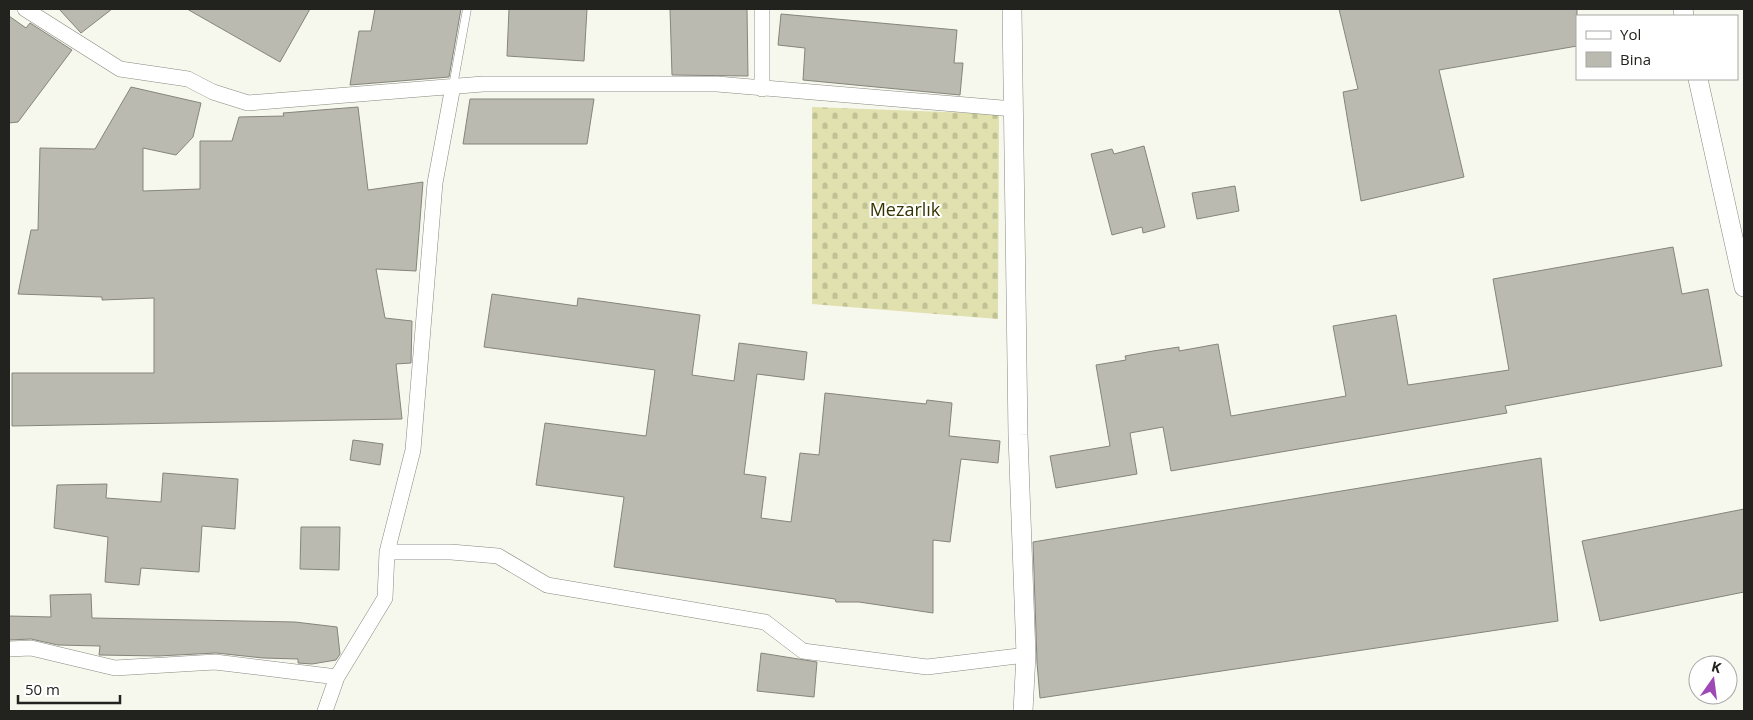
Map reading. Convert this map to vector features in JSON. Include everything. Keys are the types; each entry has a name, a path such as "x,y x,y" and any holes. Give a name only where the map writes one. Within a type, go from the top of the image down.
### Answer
{"street":[{"path":"25,9 120,69 188,78 214,92 248,102 483,84 708,84 1014,109"},
{"path":"762,9 762,89"},
{"path":"1012,9 1018,435 1026,655 1023,711"},
{"path":"1698,80 1742,266 1744,287"},
{"path":"325,711 337,677 385,598 387,552 413,450 435,183 453,86"},
{"path":"387,552 451,552 498,556 547,585 765,622 803,651 927,667 1026,655"},
{"path":"9,649 31,648 115,668 215,662 337,677"}],"lane":[{"path":"453,86 467,9"}],"green space":[{"name":"Mezarlık","path":"812,107 999,114 998,319 812,304"}],"building":[{"path":"59,9 112,9 81,33"},
{"path":"187,9 310,9 280,62"},
{"path":"375,9 461,9 449,77 350,85 359,31 371,31"},
{"path":"509,9 587,9 584,61 507,56"},
{"path":"670,9 747,9 748,76 672,75"},
{"path":"1339,9 1577,9 1576,46 1439,70 1464,177 1361,201 1343,92 1358,89"},
{"path":"781,14 957,30 954,63 963,63 960,95 803,80 805,48 778,45"},
{"path":"9,16 26,28 30,23 72,50 18,122 9,123"},
{"path":"131,87 201,103 193,137 176,155 143,148 143,191 200,189 200,141 232,141 239,117 284,116 283,113 358,107 368,190 423,182 416,271 376,269 385,318 412,321 411,363 396,364 402,419 12,426 12,373 154,373 154,298 102,300 102,297 18,294 31,230 38,230 40,148 95,149"},
{"path":"470,99 594,99 587,144 463,144"},
{"path":"1144,146 1165,227 1143,233 1142,227 1112,235 1091,154 1112,149 1114,154"},
{"path":"1235,186 1239,211 1197,219 1192,193"},
{"path":"1673,247 1682,294 1708,289 1722,366 1505,406 1507,413 1171,471 1163,427 1130,433 1137,474 1056,488 1050,456 1110,446 1096,365 1126,360 1125,356 1153,351 1179,347 1179,351 1218,344 1231,416 1346,396 1333,326 1396,315 1408,385 1509,370 1493,279"},
{"path":"492,294 577,306 578,298 700,315 692,375 734,381 739,343 807,352 804,380 757,374 744,474 766,477 761,518 791,522 800,453 819,455 825,393 926,404 927,400 952,403 949,436 1000,441 998,463 961,459 950,542 933,540 933,613 859,602 836,602 835,599 614,567 624,497 536,485 545,423 646,436 655,370 484,347"},
{"path":"353,440 383,444 380,465 350,460"},
{"path":"1541,458 1558,621 1040,698 1033,542"},
{"path":"163,473 238,479 235,529 202,526 199,572 141,568 139,585 105,582 108,537 54,528 57,485 107,484 106,498 161,502"},
{"path":"1744,509 1744,592 1600,621 1582,541"},
{"path":"301,527 340,527 339,570 300,569"},
{"path":"91,594 92,618 295,622 337,627 340,654 336,660 312,664 298,663 298,659 263,658 216,653 158,656 99,655 100,646 58,645 31,639 9,640 9,616 51,617 50,595"},
{"path":"761,653 817,662 814,697 757,691"}]}
